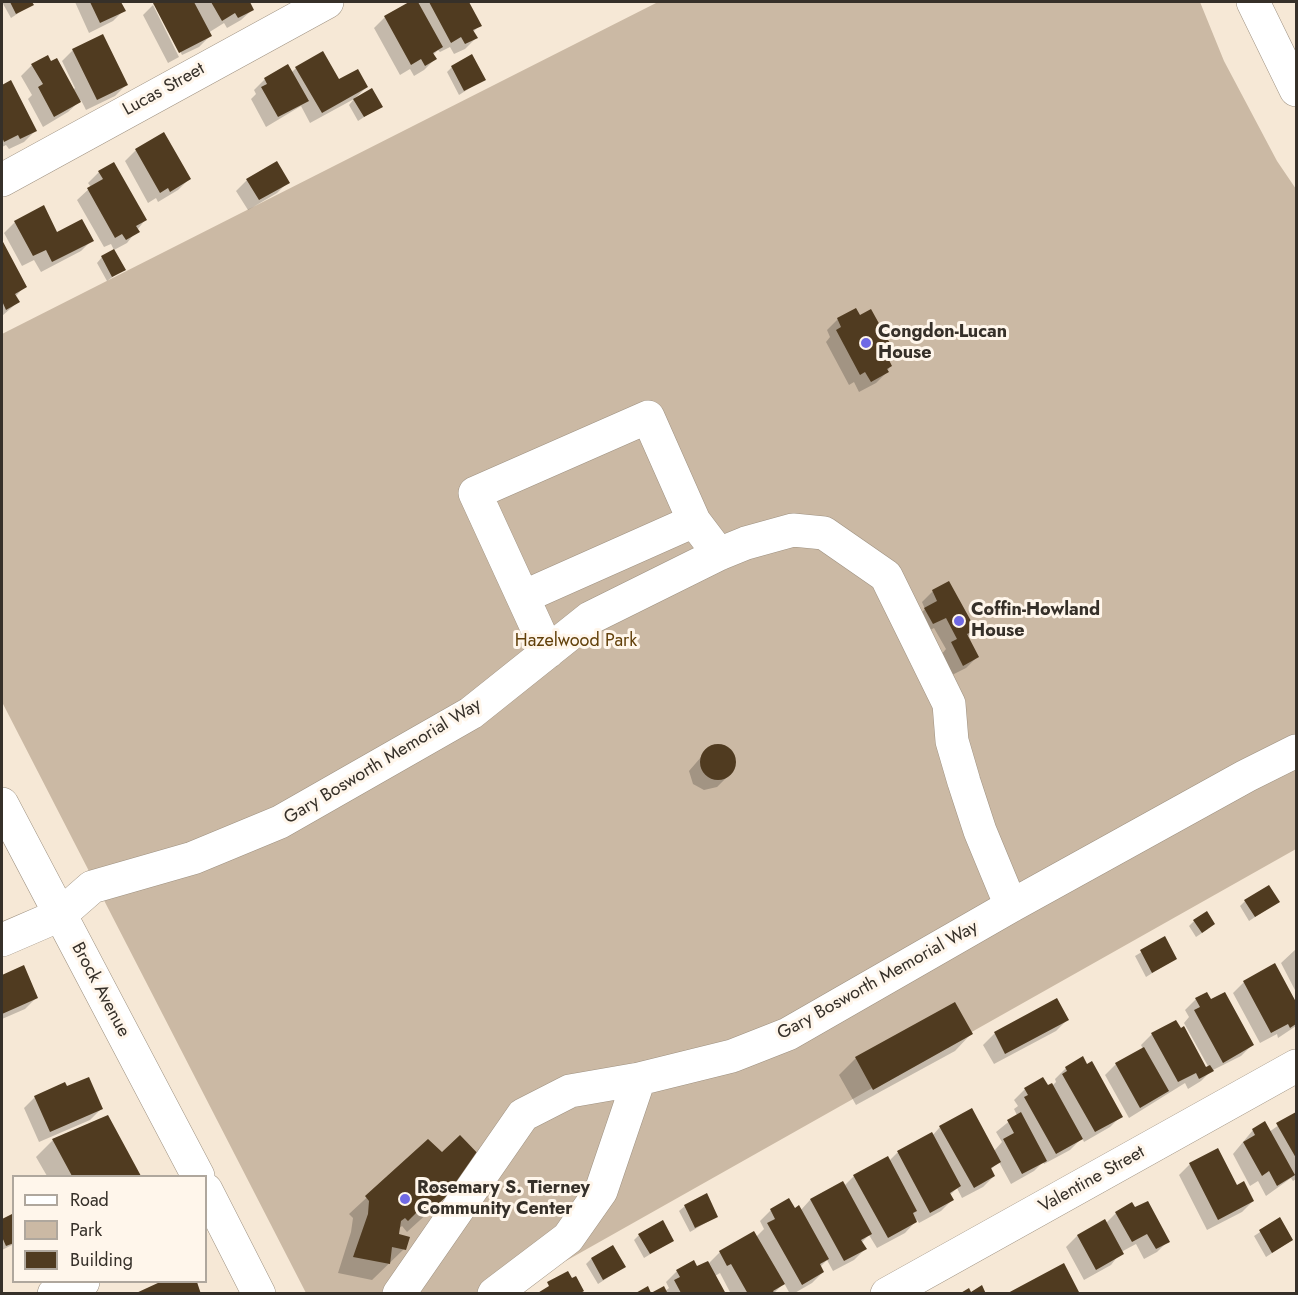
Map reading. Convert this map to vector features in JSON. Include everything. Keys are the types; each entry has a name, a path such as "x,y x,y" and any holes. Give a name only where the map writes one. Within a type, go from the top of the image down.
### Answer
{"street":[{"name":"Lucas Street","path":"2,180 327,2"},
{"path":"1253,2 1296,90"},
{"path":"548,651 476,493 648,417 694,522 718,554"},
{"path":"523,597 694,522"},
{"name":"Gary Bosworth Memorial Way","path":"2,940 60,915 92,887 193,858 280,822 471,713 590,618 718,554 746,543 793,530 824,533 886,576 949,704 952,741 964,782 980,831 1011,906"},
{"name":"Gary Bosworth Memorial Way","path":"399,1293 523,1115 570,1090 639,1079 732,1056 788,1034 1011,906 1246,776 1296,751"},
{"name":"Brock Avenue","path":"2,804 197,1175"},
{"name":"Valentine Street","path":"887,1293 1296,1066"},
{"path":"494,1293 568,1238 601,1191 639,1079"},
{"path":"207,1195 214,1227 259,1293"},
{"path":"54,1293 78,1283"}],"green space":[{"name":"Hazelwood Park","path":"658,2 1200,2 1224,61 1277,161 1296,189 1296,849 509,1293 306,1293 2,702 2,334"}],"building":[{"path":"10,2 32,2 34,5 16,14"},
{"path":"90,2 121,2 126,11 100,23"},
{"path":"194,2 212,36 179,53 153,3"},
{"path":"211,2 250,2 254,10 238,18 235,13 222,21"},
{"path":"409,2 418,2 443,47 433,53 437,59 425,66 421,59 411,65 384,16"},
{"path":"429,2 469,2 482,26 473,30 478,38 465,44 461,37 451,43"},
{"path":"103,34 128,85 97,100 72,49"},
{"path":"323,51 339,79 358,69 368,87 322,113 295,67"},
{"path":"472,54 486,80 464,91 451,66"},
{"path":"48,55 51,61 57,58 81,102 54,117 38,87 43,84 31,64"},
{"path":"288,64 309,101 278,117 261,87 267,84 264,78"},
{"path":"11,80 37,131 20,139 18,135 4,142 2,137 2,85"},
{"path":"372,88 383,107 364,117 353,99"},
{"path":"164,132 191,179 170,192 168,188 160,193 135,149"},
{"path":"277,161 290,183 259,200 246,179"},
{"path":"114,162 147,220 136,226 140,232 126,240 122,234 115,238 87,188 103,179 98,171"},
{"path":"44,205 57,232 82,219 94,241 52,262 46,250 33,256 14,221"},
{"path":"2,240 27,287 15,294 20,302 6,310 2,301"},
{"path":"114,249 126,270 112,277 101,256"},
{"name":"Congdon-Lucan House","path":"856,308 860,315 871,309 897,356 889,360 892,366 887,369 889,372 871,382 865,372 860,375 836,330 841,327 837,318"},
{"name":"Coffin-Howland House","path":"949,581 976,630 967,634 979,657 963,666 951,642 957,639 946,618 933,624 924,608 937,601 932,590"},
{"path":"718,744 731,749 736,762 731,775 718,780 705,775 700,762 705,749"},
{"path":"1269,885 1280,902 1255,917 1244,900"},
{"path":"1207,911 1215,924 1202,933 1193,920"},
{"path":"1165,936 1177,959 1152,973 1140,950"},
{"path":"1275,963 1296,1002 1296,1024 1290,1028 1288,1024 1271,1033 1243,981"},
{"path":"24,965 38,998 2,1014 2,975"},
{"path":"1207,992 1211,999 1225,992 1254,1045 1223,1063 1194,1010 1200,1007 1195,998"},
{"path":"1057,998 1069,1020 1005,1054 994,1032"},
{"path":"955,1002 973,1034 873,1090 855,1057"},
{"path":"1176,1020 1181,1028 1184,1026 1206,1067 1210,1065 1214,1071 1199,1079 1196,1073 1178,1082 1151,1033"},
{"path":"1144,1047 1169,1091 1140,1108 1115,1063"},
{"path":"1083,1056 1087,1064 1092,1061 1123,1117 1095,1132 1062,1074 1067,1071 1065,1067"},
{"path":"89,1077 103,1109 50,1132 34,1096 65,1082 67,1086"},
{"path":"1043,1077 1048,1085 1052,1083 1083,1139 1056,1154 1024,1097 1028,1095 1024,1088"},
{"path":"972,1108 1001,1162 991,1168 995,1176 974,1188 939,1126"},
{"path":"1021,1112 1047,1161 1022,1174 1003,1139 1014,1133 1007,1120"},
{"path":"1296,1112 1296,1158 1276,1123"},
{"path":"108,1115 140,1175 71,1175 52,1139"},
{"path":"1265,1121 1295,1175 1277,1186 1269,1171 1262,1176 1243,1142 1255,1135 1252,1129"},
{"path":"932,1132 961,1186 950,1193 954,1200 930,1213 897,1151"},
{"name":"Rosemary S. Tierney Community Center","path":"460,1135 485,1161 425,1216 419,1210 408,1221 405,1218 401,1221 399,1234 410,1237 406,1250 392,1247 390,1264 353,1257 368,1214 369,1201 365,1196 428,1139 442,1152"},
{"path":"1218,1148 1237,1185 1244,1181 1254,1201 1218,1220 1189,1163"},
{"path":"888,1156 917,1211 913,1213 917,1222 888,1238 853,1175"},
{"path":"843,1181 872,1234 861,1240 867,1249 844,1261 810,1199"},
{"path":"707,1193 718,1217 695,1228 684,1205"},
{"path":"789,1198 795,1208 799,1205 829,1259 820,1264 824,1272 802,1285 767,1223 775,1219 770,1209"},
{"path":"1148,1201 1170,1242 1156,1249 1147,1234 1132,1242 1115,1212 1132,1202 1135,1207"},
{"path":"12,1214 12,1244 6,1246 2,1237 2,1219"},
{"path":"1280,1217 1293,1240 1272,1253 1259,1230"},
{"path":"1105,1219 1124,1254 1096,1270 1077,1235"},
{"path":"663,1220 674,1241 650,1254 638,1234"},
{"path":"754,1231 785,1284 773,1291 775,1294 748,1294 731,1264 727,1266 719,1251"},
{"path":"613,1245 626,1267 603,1280 591,1258"},
{"path":"694,1260 697,1266 708,1261 726,1294 681,1293 674,1280 680,1277 676,1270"},
{"path":"1064,1263 1080,1294 1006,1294"},
{"path":"568,1271 572,1278 576,1276 584,1291 579,1294 536,1294 549,1286 547,1282"},
{"path":"158,1283 197,1283 201,1294 134,1294"},
{"path":"982,1285 986,1294 959,1294 969,1288 971,1292"},
{"path":"648,1286 651,1293 664,1286 668,1294 634,1294"}],"place":[{"name":"Congdon-Lucan House","path":"866,343"},
{"name":"Coffin-Howland House","path":"959,621"},
{"name":"Rosemary S. Tierney Community Center","path":"405,1199"}]}
